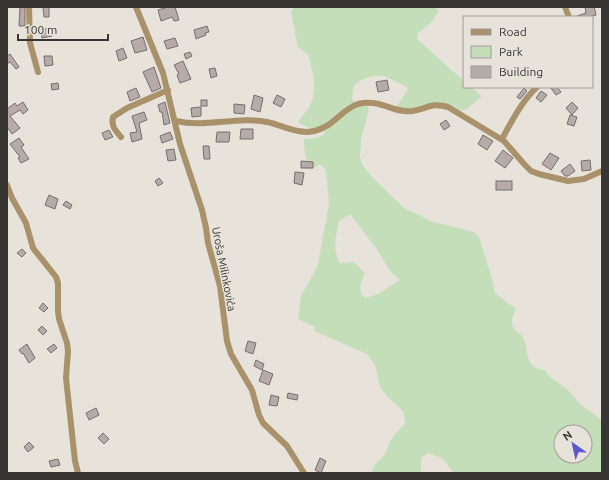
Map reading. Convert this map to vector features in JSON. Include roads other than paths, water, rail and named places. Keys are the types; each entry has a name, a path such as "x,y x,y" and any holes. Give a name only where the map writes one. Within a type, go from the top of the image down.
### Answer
{"street":[{"path":"28,7 30,43 38,72"},
{"name":"Uroša Milinkovića","path":"136,7 163,73 176,121 180,144 202,210 208,243 220,286 227,341 231,354 252,390 259,415 263,423 286,446 304,473"},
{"path":"502,140 517,111 527,97 536,88"},
{"path":"120,137 114,129 112,122 113,117 137,103 168,90"},
{"path":"176,121 184,123 201,123 255,120 300,131 312,132 328,126 358,104 381,104 403,111 412,111 430,106 441,105 448,107 502,140 528,168 539,174 568,181 584,179 602,171"},
{"path":"7,185 12,198 26,223 34,248 56,277 58,283 58,319 67,343 68,351 66,378 75,461 78,473"}]}
